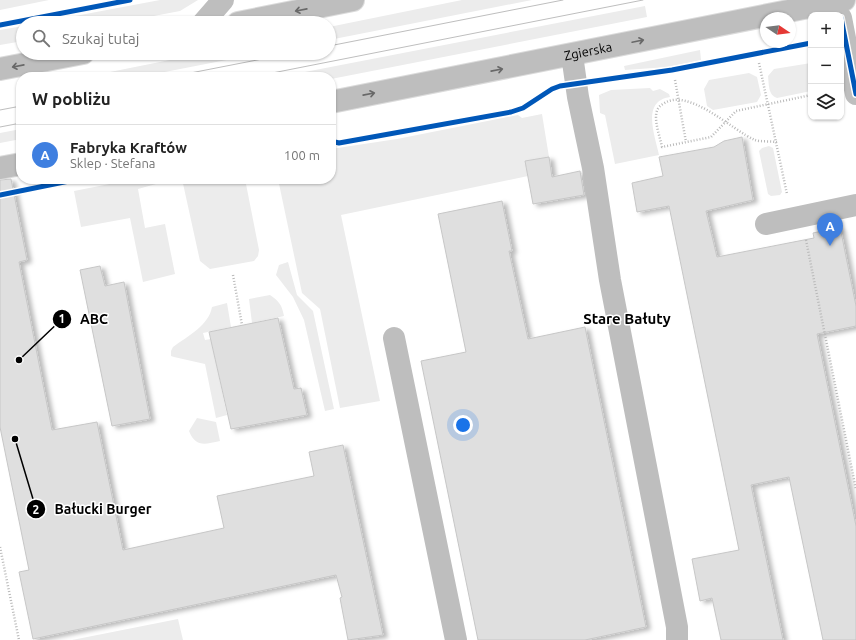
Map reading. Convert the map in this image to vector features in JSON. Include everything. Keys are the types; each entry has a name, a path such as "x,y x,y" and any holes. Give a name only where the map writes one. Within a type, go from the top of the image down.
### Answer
{"main road":[{"path":"209,16 223,0"},
{"path":"273,16 353,0"},
{"path":"841,9 856,94"},
{"name":"Zgierska","path":"336,101 572,55 841,9"},
{"path":"572,55 578,97 593,168 612,288 677,627 677,640"},
{"path":"0,69 47,60"},
{"path":"0,168 16,165"},
{"path":"766,224 856,206"},
{"path":"394,338 456,640"}],"path":[{"path":"759,63 777,142 794,230 803,228 828,343 856,490"},
{"path":"675,80 686,142"},
{"path":"777,142 756,140 726,121 693,103 678,100 665,103 658,108 656,116 662,147 711,136 726,121 736,111 808,96"},
{"path":"233,275 242,325"},
{"path":"0,547 19,640"}],"shaded area":[{"path":"0,0 49,0 0,10"},
{"path":"160,0 198,0 180,11 154,16 75,16"},
{"path":"462,0 532,0 336,39 336,26"},
{"path":"645,6 647,17 336,78 336,72 305,72"},
{"path":"16,27 16,42 0,45 0,30"},
{"path":"700,50 701,60 668,67 625,70 624,66"},
{"path":"170,60 226,60 165,72 110,72"},
{"path":"808,63 808,92 777,98 774,97 770,92 768,76 774,69"},
{"path":"749,73 757,77 761,95 757,102 713,110 707,106 704,89 709,80"},
{"path":"650,88 653,91 660,89 669,94 670,97 661,100 655,105 653,112 653,129 659,155 615,164 605,115 600,113 599,95 611,90"},
{"path":"542,114 549,157 525,161 528,176 341,215 380,401 340,408 320,309 302,293 279,184 336,184 336,148 397,139 518,115 522,118"},
{"path":"16,130 16,140 0,143 0,133"},
{"path":"769,146 773,148 782,192 780,195 771,196 768,194 759,151 762,148"},
{"path":"110,184 156,184 138,189 145,228 165,224 175,274 143,282 130,218 81,227 74,191"},
{"path":"183,184 246,184 259,250 258,256 254,261 210,269 200,261"},
{"path":"288,262 297,295 313,311 334,409 325,411 304,320 293,297 276,275 279,265"},
{"path":"270,295 280,304 284,316 252,323 249,299"},
{"path":"227,303 231,327 203,333 205,340 211,339 227,415 216,418 205,364 171,356 171,351 173,347 202,325 207,319 212,307"},
{"path":"197,418 216,422 220,441 202,444 195,440 189,431"},
{"path":"178,619 183,640 72,640"}],"building":[{"path":"742,137 753,200 706,211 717,257 814,238 813,233 840,227 856,306 856,326 817,334 856,526 856,640 823,640 789,477 751,485 783,640 721,640 712,598 700,601 692,559 739,550 669,206 637,212 632,183 663,176 659,157 714,147 724,141"},
{"path":"549,157 552,177 580,171 584,195 533,204 525,161"},
{"path":"11,179 27,260 19,262 52,430 97,422 123,550 224,528 217,496 314,476 309,452 343,445 383,635 348,640 340,598 342,597 336,575 33,639 19,572 29,570 0,427 0,180"},
{"path":"502,201 512,251 509,251 528,339 585,327 646,627 585,640 478,640 421,361 466,352 438,214"},
{"path":"100,266 105,286 124,282 150,419 112,426 80,270"},
{"path":"278,318 294,389 301,388 307,415 231,429 209,332"}],"tram line":[{"path":"336,45 563,0"},
{"path":"277,72 643,0"},
{"path":"196,72 257,60"},
{"path":"0,110 16,107"},
{"path":"0,127 16,124"}],"cycle path":[{"path":"47,16 130,0"},
{"path":"0,25 16,22"},
{"path":"844,33 856,94"},
{"path":"336,142 339,143 511,112 523,108 552,89 560,86 672,70 808,44"},
{"path":"0,195 54,184"}],"place":[{"name":"Fabryka Kraftów","path":"830,246"},
{"name":"ABC","path":"19,360"},
{"name":"Bałucki Burger","path":"15,439"}],"district":[{"name":"Stare Bałuty","path":"627,319"}]}
